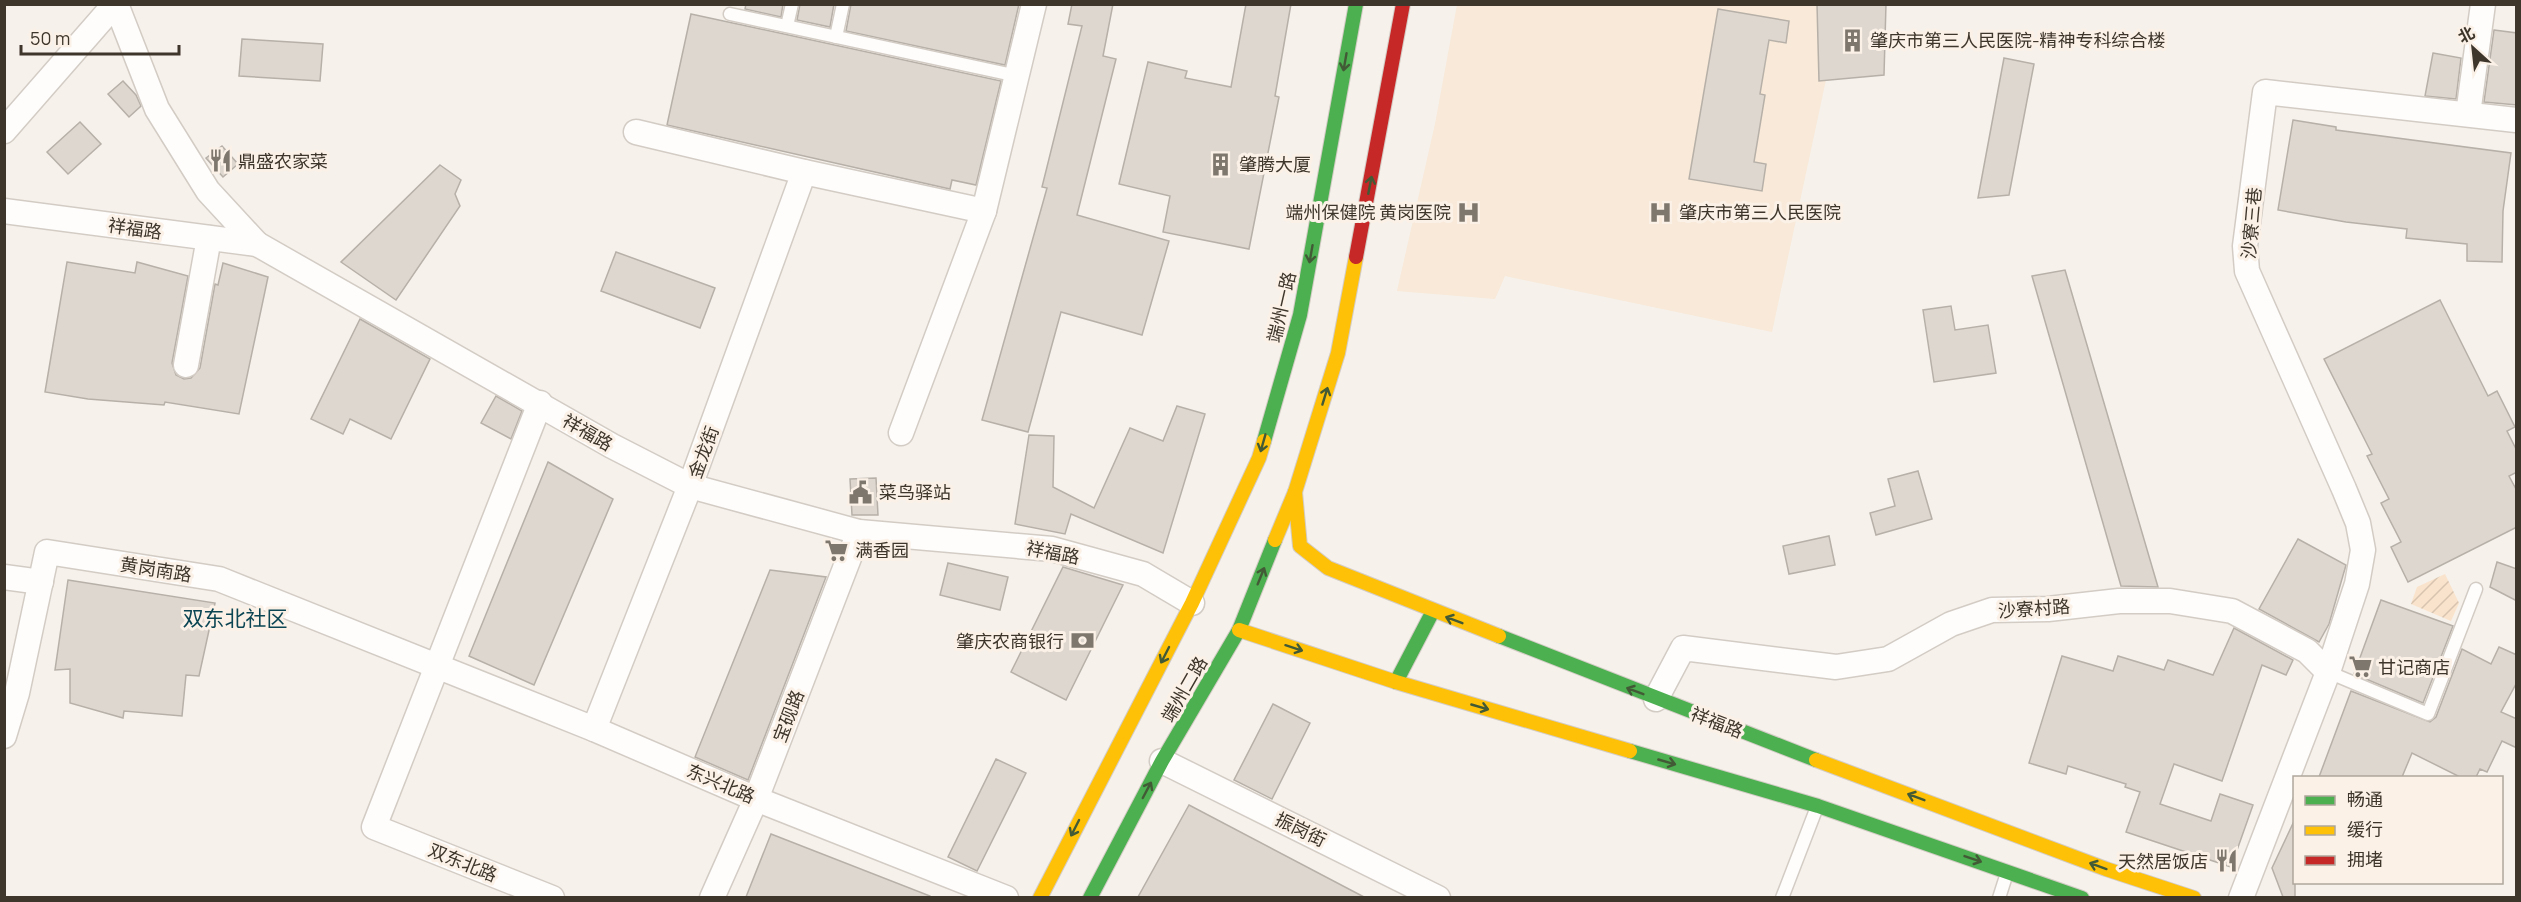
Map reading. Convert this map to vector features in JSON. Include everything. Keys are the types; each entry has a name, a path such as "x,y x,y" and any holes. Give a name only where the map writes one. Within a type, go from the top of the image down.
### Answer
{"street":[{"path":"4,130 116,4 157,109 208,191 257,244"},
{"path":"901,433 984,211 1034,4"},
{"name":"端州一路","path":"1192,603 1259,458 1300,315 1356,4"},
{"path":"1295,492 1338,353 1403,4"},
{"path":"2468,114 2483,4"},
{"name":"沙寮三巷","path":"2328,672 2357,584 2363,550 2358,523 2247,271 2245,246 2265,92 2517,120"},
{"path":"636,132 804,172 984,211"},
{"name":"金龙街","path":"594,729 690,486 804,172"},
{"name":"祥福路","path":"4,211 257,244 612,446 690,486 859,532 1052,549 1143,574 1192,603"},
{"path":"186,365 209,238"},
{"path":"437,667 540,404"},
{"name":"祥福路","path":"1295,492 1300,546 1328,568 1656,699 2106,869 2194,897"},
{"name":"端州二路","path":"1089,897 1162,761 1239,630 1295,492"},
{"name":"宝砚路","path":"712,897 756,798 859,532"},
{"name":"黄岗南路","path":"4,736 17,693 47,552 219,579 437,667"},
{"path":"4,577 41,582"},
{"name":"沙寮村路","path":"1656,699 1683,648 1836,667 1888,658 1951,624 1992,610 2048,609 2119,600 2170,600 2232,611 2307,651 2328,672"},
{"name":"端州二路","path":"1040,897 1192,603"},
{"path":"1396,682 1433,611"},
{"path":"1239,630 1396,682 1818,806 2082,897"},
{"name":"东兴北路","path":"437,667 594,729 756,798 1006,897"},
{"name":"双东北路","path":"437,667 374,827 552,897"},
{"path":"2241,897 2328,672"},
{"name":"振岗街","path":"1162,761 1428,895"}],"lane":[{"path":"787,26 792,4"},
{"path":"836,37 843,4"},
{"path":"730,14 1017,76"},
{"path":"2328,672 2428,714 2476,589"},
{"path":"1782,897 1818,806"},
{"path":"1999,897 2008,872"}],"shaded area":[{"name":"肇庆市第三人民医院","path":"1457,5 1842,5 1772,332 1505,276 1495,299 1397,291 1435,124"},
{"path":"2445,574 2459,603 2451,621 2411,604 2417,587"}],"building":[{"path":"746,4 783,4 781,17 745,9"},
{"path":"800,4 834,4 830,27 797,20"},
{"path":"851,4 1019,4 1005,65 846,31"},
{"path":"1072,4 1113,4 1103,56 1116,59 1077,215 1169,241 1142,335 1061,312 1028,432 982,420 1047,188 1042,187 1082,26 1068,24"},
{"path":"1246,4 1291,4 1275,96 1279,97 1249,249 1163,232 1170,196 1119,184 1148,62 1187,71 1185,78 1231,87"},
{"name":"肇庆市第三人民医院-精神专科综合楼","path":"1817,4 1886,4 1884,75 1819,81"},
{"path":"1718,9 1789,21 1786,43 1769,40 1760,94 1765,95 1754,162 1766,164 1762,191 1689,179"},
{"path":"691,14 1001,81 976,185 952,180 950,189 667,125"},
{"path":"2494,30 2517,33 2517,105 2484,102"},
{"path":"242,39 323,44 320,81 239,76"},
{"path":"2433,53 2461,58 2456,99 2425,96"},
{"path":"2004,58 2034,64 2009,195 1978,198"},
{"path":"123,81 136,95 141,106 129,117 108,94"},
{"path":"2293,120 2336,127 2336,130 2511,153 2503,211 2502,262 2467,261 2467,244 2406,238 2407,229 2346,222 2278,210"},
{"path":"80,122 101,144 68,174 47,152"},
{"path":"222,146 238,164 223,177 206,158"},
{"path":"440,165 461,180 455,194 460,206 396,300 341,262"},
{"path":"616,252 715,288 700,328 601,291"},
{"path":"67,262 135,273 137,262 188,276 172,363 176,375 184,379 191,378 200,368 215,284 218,285 223,263 268,277 239,414 165,402 164,405 88,399 45,392"},
{"path":"2065,270 2158,587 2121,586 2032,276"},
{"path":"2440,300 2488,396 2497,391 2515,427 2507,431 2517,451 2517,472 2509,476 2517,491 2517,527 2408,582 2391,547 2401,542 2381,503 2389,499 2367,456 2372,454 2324,359"},
{"path":"1951,306 1955,330 1988,325 1996,373 1934,382 1923,310"},
{"path":"360,319 430,359 391,439 350,419 343,434 311,419"},
{"path":"496,396 522,411 511,439 481,423"},
{"path":"1177,406 1205,414 1163,553 1071,514 1065,534 1015,524 1029,435 1054,436 1053,487 1094,508 1130,428 1163,441"},
{"path":"548,462 613,499 534,685 469,656"},
{"path":"1918,471 1932,519 1876,535 1870,513 1895,506 1888,479"},
{"path":"876,478 878,515 852,515 850,479"},
{"path":"1829,536 1835,565 1789,574 1783,546"},
{"path":"2298,539 2346,565 2329,624 2319,642 2259,609"},
{"path":"2497,562 2517,569 2517,601 2490,587"},
{"path":"948,563 1008,577 1000,610 940,595"},
{"path":"1063,567 1123,585 1066,700 1011,672"},
{"path":"770,570 826,577 748,780 695,757"},
{"path":"68,580 215,603 199,676 186,675 182,716 124,711 123,718 70,703 70,669 55,670"},
{"path":"2381,600 2453,626 2423,703 2354,674"},
{"path":"2234,628 2293,660 2286,675 2262,665 2222,781 2174,764 2160,804 2211,821 2220,794 2253,805 2231,867 2126,832 2140,792 2125,787 2126,784 2068,766 2066,774 2029,763 2062,656 2113,671 2118,656 2164,670 2168,660 2213,675"},
{"path":"2499,647 2517,655 2517,682 2501,712 2517,719 2517,748 2502,741 2487,772 2480,769 2476,776 2458,776 2412,753 2402,776 2319,776 2351,691 2430,722 2436,717 2462,649 2491,664"},
{"path":"1273,704 1310,723 1272,799 1234,780"},
{"path":"996,759 1026,773 977,871 948,857"},
{"path":"1189,805 1364,897 1138,897"},
{"path":"2293,823 2295,897 2283,897 2272,868"},
{"path":"771,834 930,896 930,897 746,897"}],"traffic: fast":[{"path":"1264,441 1300,315 1356,4"},
{"path":"1090,898 1162,761 1239,630 1275,540"},
{"path":"1396,682 1433,611"},
{"path":"1499,636 1816,760"},
{"path":"1630,751 1818,806 2082,898"}],"traffic: slow":[{"path":"1275,540 1295,492 1338,353 1356,257"},
{"path":"1040,898 1192,603 1259,458 1264,441"},
{"path":"1295,492 1300,546 1328,568 1499,636"},
{"path":"1239,630 1396,682 1630,751"},
{"path":"1816,760 2106,869 2194,898"}],"traffic: jam":[{"path":"1356,257 1403,4"}],"place":[{"name":"肇庆市第三人民医院-精神专科综合楼","path":"1852,40"},
{"name":"鼎盛农家菜","path":"220,161"},
{"name":"肇腾大厦","path":"1221,164"},
{"name":"端州保健院 黄岗医院","path":"1469,212"},
{"name":"肇庆市第三人民医院","path":"1661,212"},
{"name":"菜鸟驿站","path":"861,492"},
{"name":"满香园","path":"837,550"},
{"name":"肇庆农商银行","path":"1082,641"},
{"name":"甘记商店","path":"2360,667"},
{"name":"天然居饭店","path":"2226,861"}],"district":[{"name":"双东北社区","path":"235,618"}]}
